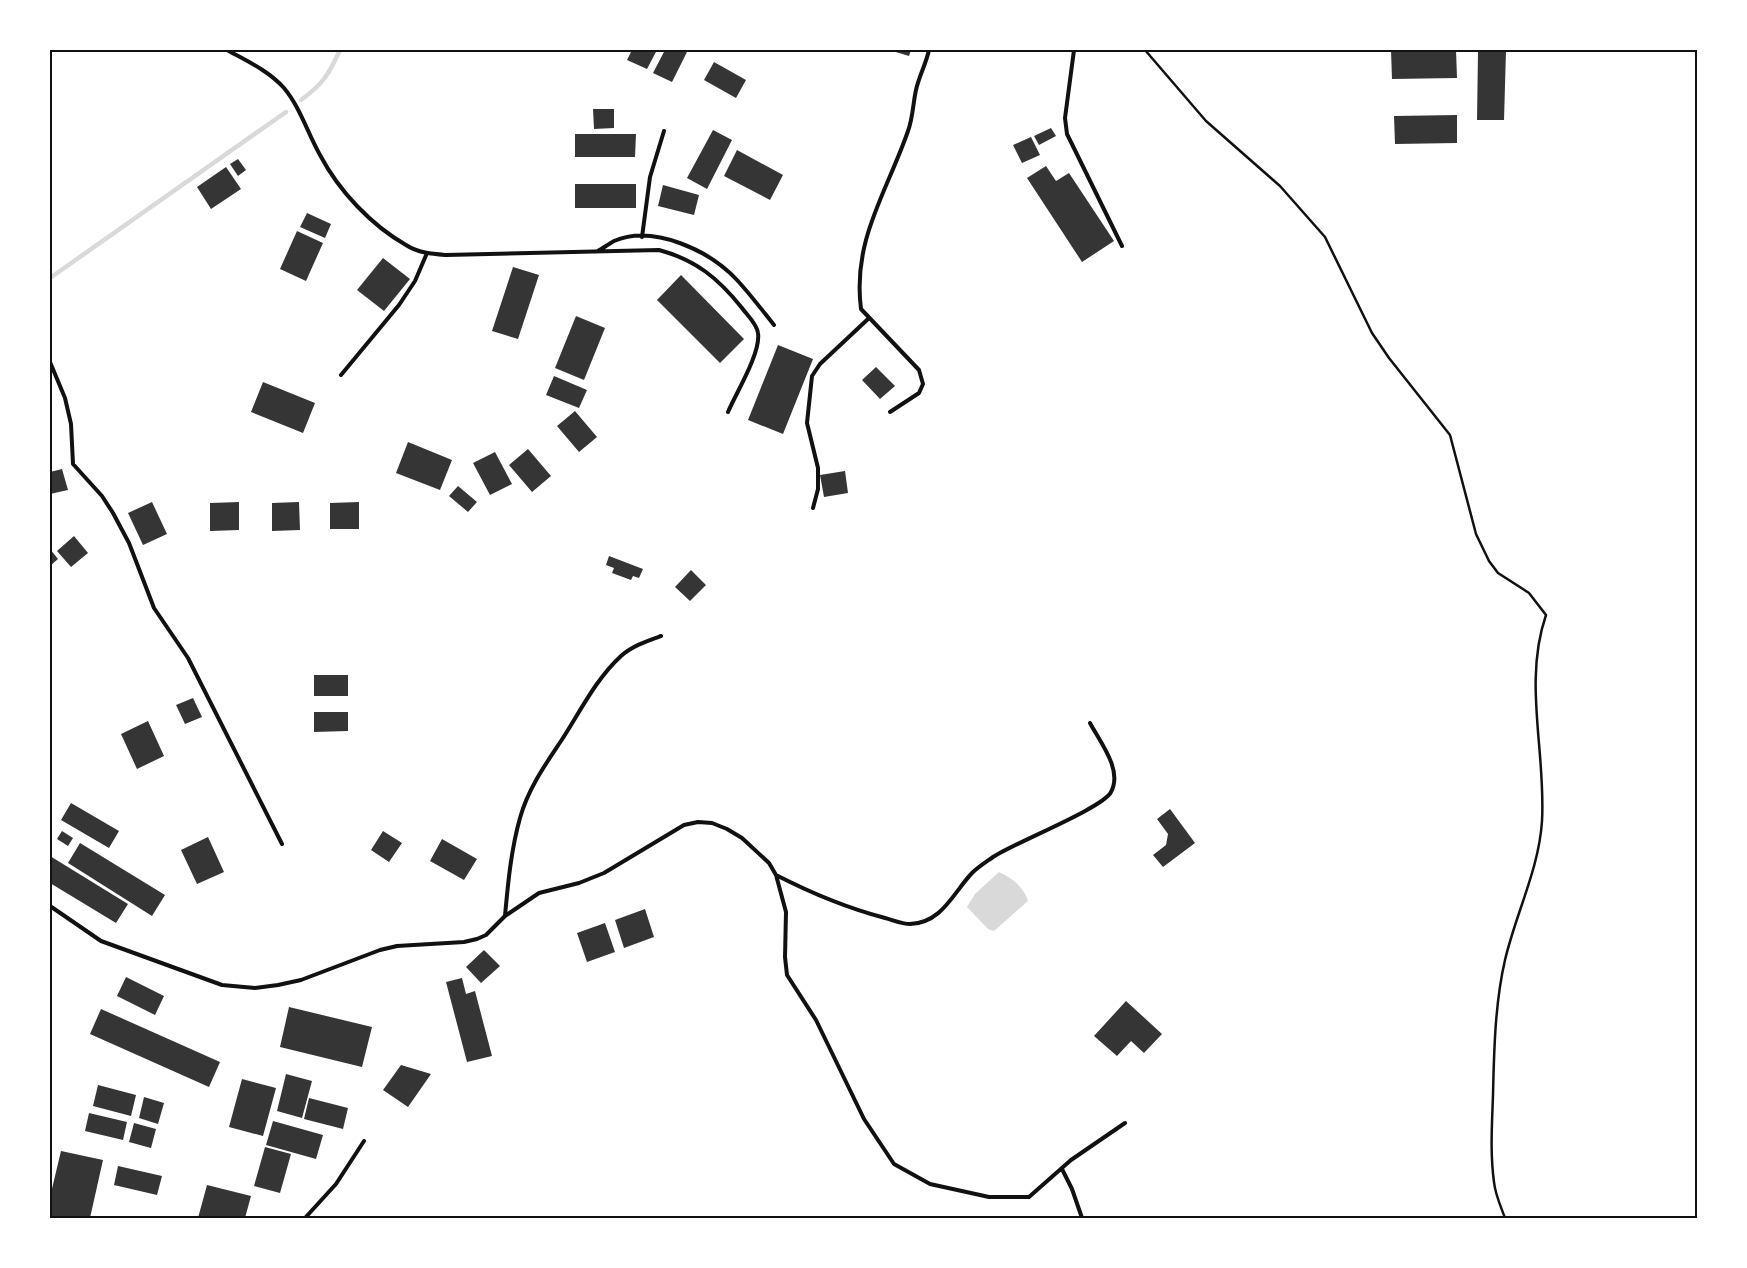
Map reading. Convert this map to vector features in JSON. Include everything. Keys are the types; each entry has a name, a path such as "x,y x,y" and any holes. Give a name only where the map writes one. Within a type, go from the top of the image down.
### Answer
{"lane":[{"path":"227,50 274,78 285,90 333,177 351,200 383,230 407,246 427,253 596,253 659,250 673,254 704,269 718,279 751,319 758,333 756,349 728,412"},
{"path":"890,412 919,393 924,384 919,370 868,319 861,309 859,295 862,260 869,225 909,128 916,90 929,50"},
{"path":"1074,50 1065,118 1067,134 1122,246"},
{"path":"642,237 650,176 664,132"},
{"path":"596,253 616,241 642,237 665,238 679,243 715,260 736,279 774,325"},
{"path":"341,375 399,305 415,281 427,253"},
{"path":"813,508 818,489 818,468 807,423 812,376 820,364 868,319"},
{"path":"50,362 65,398 71,424 73,464 102,496 113,513 129,543 154,608 188,658 207,693 282,844"},
{"path":"505,916 510,866 520,817 530,790 607,671 622,655 641,644 661,636"},
{"path":"776,874 797,886 864,912 909,924 926,922 938,914 972,873 995,856 1037,833 1103,803 1116,779 1110,762 1090,723"},
{"path":"50,906 101,941 222,985 255,988 301,980 380,950 397,946 464,942 477,939 486,935 505,916 539,892 592,878 634,856 684,824 712,823 742,838 765,858 776,874 786,912 785,956 787,976 816,1020 864,1118 894,1164 930,1184 989,1197 1029,1197 1062,1169 1125,1123"},
{"path":"305,1218 336,1184 364,1141"},
{"path":"1062,1169 1082,1218"}],"path":[{"path":"1145,50 1206,121 1280,186 1325,237 1372,333 1389,358 1450,435 1476,534 1485,556 1498,573 1529,593 1546,615 1536,658 1535,685 1542,759 1542,822 1537,854 1506,959 1501,983 1494,1062 1492,1157 1494,1184 1504,1218"}],"shaded area":[{"path":"999,872 1024,891 1028,901 994,931 988,929 967,907 975,894"}],"building":[{"path":"632,50 657,50 647,69 627,60"},
{"path":"665,50 688,50 672,82 653,73"},
{"path":"889,50 911,50 909,56"},
{"path":"1391,50 1456,50 1457,78 1392,79"},
{"path":"1478,51 1506,51 1504,120 1477,120"},
{"path":"714,62 746,80 736,98 704,80"},
{"path":"593,109 614,109 614,128 594,129"},
{"path":"1457,115 1457,143 1395,144 1394,116"},
{"path":"1051,128 1056,136 1039,145 1034,136"},
{"path":"713,130 732,140 707,189 687,178"},
{"path":"575,134 636,134 635,157 575,157"},
{"path":"1031,137 1040,155 1022,163 1013,145"},
{"path":"737,150 783,175 770,200 724,176"},
{"path":"238,159 246,170 238,176 230,164"},
{"path":"1046,166 1056,181 1069,173 1114,241 1082,262 1027,178"},
{"path":"226,167 241,189 211,209 197,187"},
{"path":"575,184 636,184 636,208 575,208"},
{"path":"663,185 699,195 694,215 658,206"},
{"path":"307,213 331,224 325,238 300,227"},
{"path":"297,231 323,243 306,281 280,269"},
{"path":"383,258 410,279 384,311 357,290"},
{"path":"513,267 539,275 518,339 492,331"},
{"path":"681,275 744,339 720,363 657,300"},
{"path":"576,316 605,328 584,380 555,368"},
{"path":"778,345 813,359 783,434 748,420"},
{"path":"876,367 895,386 880,399 862,380"},
{"path":"554,376 587,390 579,408 546,395"},
{"path":"263,382 315,403 303,433 251,412"},
{"path":"575,411 597,437 579,452 557,426"},
{"path":"408,442 452,460 440,490 396,473"},
{"path":"528,449 551,476 532,492 509,465"},
{"path":"495,452 512,484 490,495 473,463"},
{"path":"62,469 68,490 50,494 50,472"},
{"path":"845,471 848,493 824,497 820,475"},
{"path":"458,486 477,502 468,512 449,496"},
{"path":"152,502 167,534 143,545 128,513"},
{"path":"239,502 239,530 210,531 210,503"},
{"path":"299,502 300,530 272,531 272,503"},
{"path":"359,502 359,529 330,529 330,503"},
{"path":"74,536 88,553 71,567 57,551"},
{"path":"50,549 58,559 50,566"},
{"path":"609,556 643,569 639,578 633,576 631,580 612,573 614,568 606,565"},
{"path":"691,570 706,585 690,601 675,587"},
{"path":"314,675 348,675 348,696 314,696"},
{"path":"193,698 202,717 185,724 176,705"},
{"path":"314,712 348,712 348,731 314,732"},
{"path":"148,721 164,756 137,769 121,734"},
{"path":"71,803 119,831 109,848 61,820"},
{"path":"1170,809 1195,843 1163,867 1153,855 1166,845 1168,834 1157,819"},
{"path":"62,831 73,838 68,846 57,839"},
{"path":"383,831 402,843 389,862 371,850"},
{"path":"208,837 224,872 197,884 181,850"},
{"path":"442,839 477,859 464,880 430,861"},
{"path":"80,843 165,895 152,916 68,863"},
{"path":"50,856 128,904 116,923 50,883"},
{"path":"645,909 654,937 624,948 615,920"},
{"path":"605,923 615,952 587,962 577,933"},
{"path":"484,950 500,966 481,983 466,967"},
{"path":"126,977 164,996 155,1015 117,996"},
{"path":"462,978 466,994 475,991 492,1056 467,1062 446,982"},
{"path":"1126,1001 1162,1034 1144,1053 1131,1041 1117,1056 1094,1036"},
{"path":"289,1007 372,1027 362,1067 280,1047"},
{"path":"101,1009 220,1062 209,1087 90,1034"},
{"path":"401,1065 431,1074 408,1107 383,1090"},
{"path":"286,1074 312,1081 302,1118 277,1111"},
{"path":"242,1079 276,1088 263,1136 229,1127"},
{"path":"98,1085 136,1095 131,1116 93,1106"},
{"path":"144,1097 164,1103 158,1124 139,1118"},
{"path":"309,1098 348,1108 343,1129 304,1119"},
{"path":"89,1113 127,1122 123,1140 85,1131"},
{"path":"273,1121 323,1135 316,1159 266,1145"},
{"path":"134,1123 156,1129 151,1148 129,1142"},
{"path":"265,1147 291,1154 280,1193 254,1186"},
{"path":"61,1151 103,1160 90,1218 50,1218 50,1197"},
{"path":"118,1166 162,1176 157,1195 114,1185"},
{"path":"207,1185 251,1196 245,1218 198,1218"}],"waterway":[{"path":"301,100 325,78 340,50"},
{"path":"50,278 286,112"}]}
